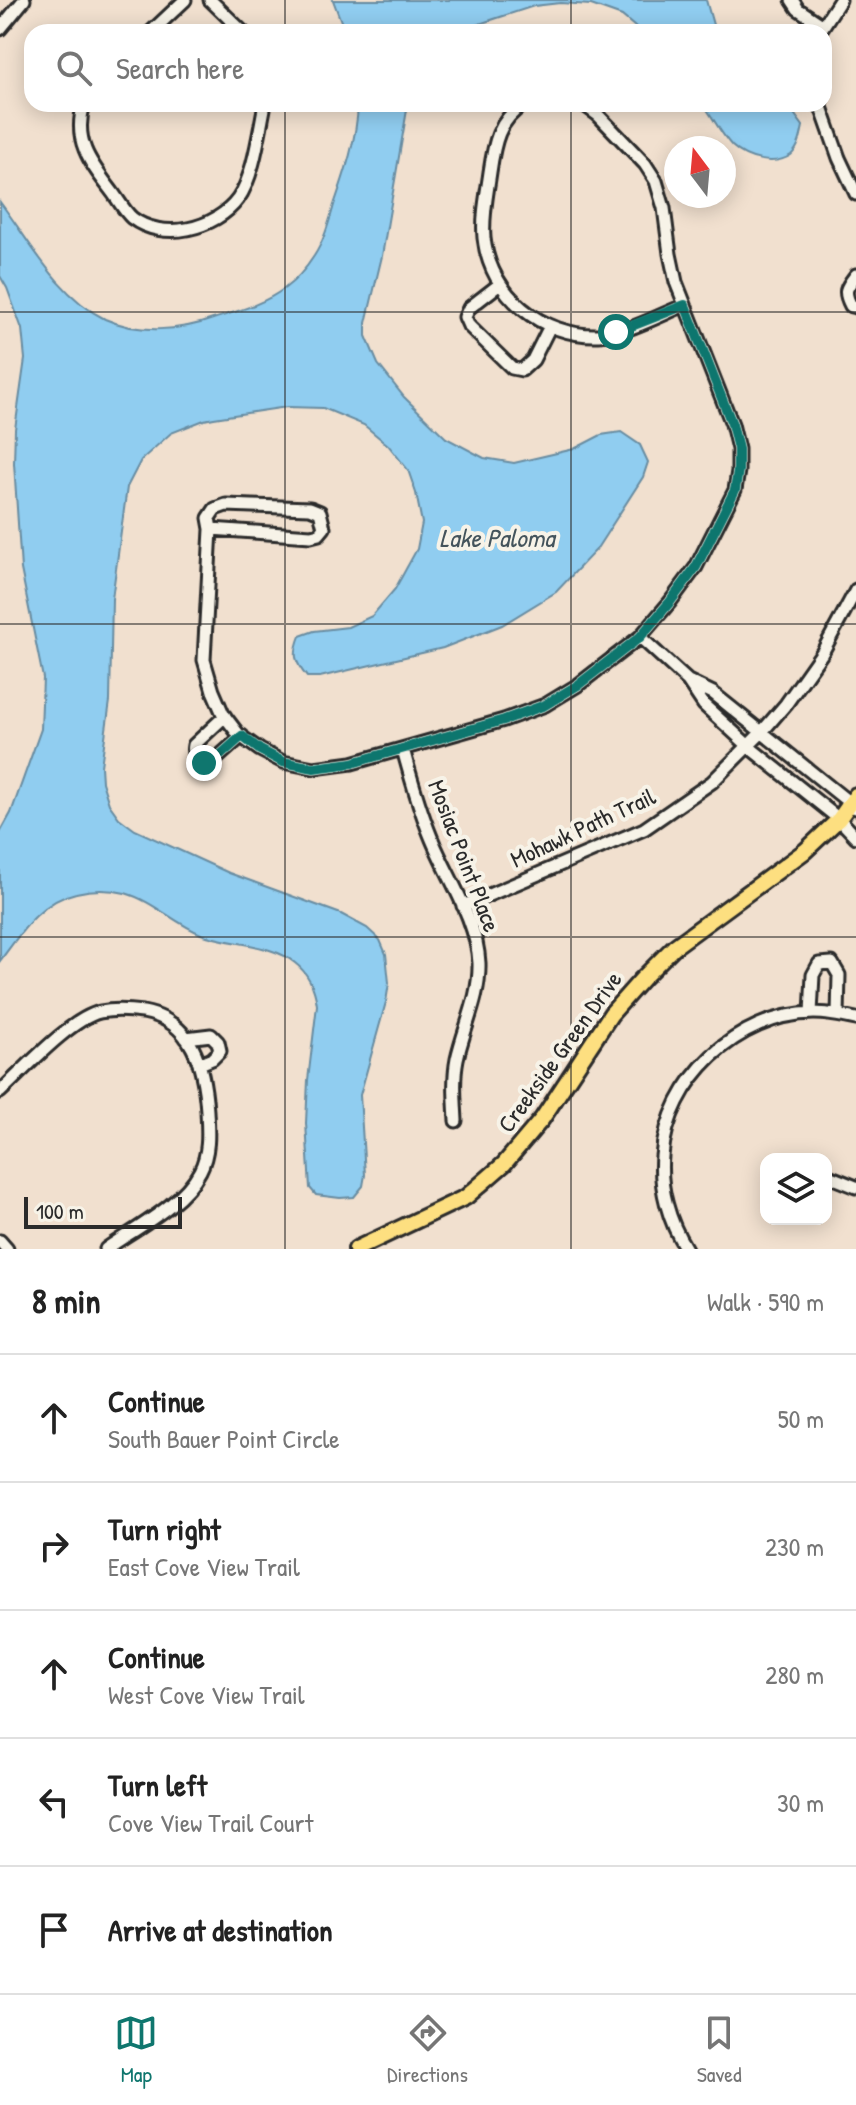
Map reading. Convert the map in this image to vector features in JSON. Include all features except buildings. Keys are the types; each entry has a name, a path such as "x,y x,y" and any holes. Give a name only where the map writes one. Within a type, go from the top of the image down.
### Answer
{"main road":[{"name":"Creekside Green Drive","path":"356,1249 374,1245 466,1197 504,1164 542,1119 611,1014 642,979 674,947 805,851 854,802"}],"street":[{"path":"0,29 24,0"},
{"path":"160,24 185,0"},
{"path":"210,0 235,24"},
{"path":"792,0 815,24"},
{"path":"823,24 834,2"},
{"path":"82,112 79,125 90,162 131,218 160,230 191,228 209,222 226,211 239,197 249,173 263,112"},
{"path":"514,112 506,119 495,142 483,215 488,256 500,284 516,304 536,319 563,331 600,335 635,326 685,305"},
{"path":"211,529 311,536 319,534 324,528 320,512 310,508 226,505 215,509 209,518 204,660 213,691 225,716 242,736 283,762 314,768 352,763 504,720 545,705 578,685 640,637 696,567 735,490 738,449 732,424 676,282 664,208 656,181 645,164 594,112"},
{"path":"823,112 839,158 852,177 856,194"},
{"path":"856,275 847,287 846,297 851,306 856,307"},
{"path":"500,284 469,308 465,317 469,326 512,368 522,370 533,360 550,326"},
{"name":"Mohawk Path Trail","path":"463,906 644,829 712,782 786,704 822,653 856,590"},
{"path":"640,637 688,681 704,705 839,819 856,837"},
{"path":"688,681 713,693 854,802"},
{"path":"225,716 194,745 196,759 204,763 215,760 242,736"},
{"name":"Mosiac Point Place","path":"403,749 414,793 463,906 479,962 478,987 457,1058 456,1121"},
{"path":"811,1013 813,975 819,964 832,963 839,975 838,1015"},
{"path":"0,1092 75,1023 99,1012 127,1010 154,1014 184,1035 195,1051 206,1096 209,1141 200,1170 184,1193 106,1249"},
{"path":"686,1249 675,1231 664,1193 662,1158 665,1137 677,1102 692,1077 715,1051 744,1032 774,1019 811,1013 856,1019"},
{"path":"184,1035 211,1035 218,1042 220,1051 200,1064"},
{"path":"832,1177 856,1187"},
{"path":"0,1241 7,1249"}],"water":[{"path":"333,0 706,0 713,24 632,24 622,16 591,5 560,3 534,6 479,24 342,24"},
{"name":"Lake Paloma","path":"357,112 407,112 382,256 366,323 366,336 378,364 404,397 446,438 484,458 514,463 574,449 601,435 621,432 640,445 648,462 643,477 596,550 556,592 502,625 443,648 320,677 307,677 299,666 296,648 300,636 348,627 372,616 395,589 417,549 422,523 416,493 408,470 388,445 364,425 323,408 287,407 214,418 171,433 141,460 127,487 112,599 110,701 101,766 109,804 119,818 135,830 229,873 341,914 367,928 380,940 386,954 389,983 386,1002 360,1095 363,1186 354,1197 340,1198 316,1195 310,1188 306,1123 317,1005 315,993 304,972 286,956 212,938 135,897 100,890 76,893 52,903 32,920 0,961 0,833 11,813 41,729 43,678 21,569 14,463 15,429 25,359 22,329 0,276 0,202 46,267 88,309 118,324 145,329 200,323 268,298 301,273 326,231 355,130"},
{"path":"708,112 793,112 803,126 798,145 784,159 769,161 745,155 736,149 736,136 725,136"}],"route":[{"path":"204,763 215,760 242,736 283,762 314,768 352,763 504,720 545,705 578,685 640,637 696,567 735,490 738,449 732,424 685,305 616,332"}]}
